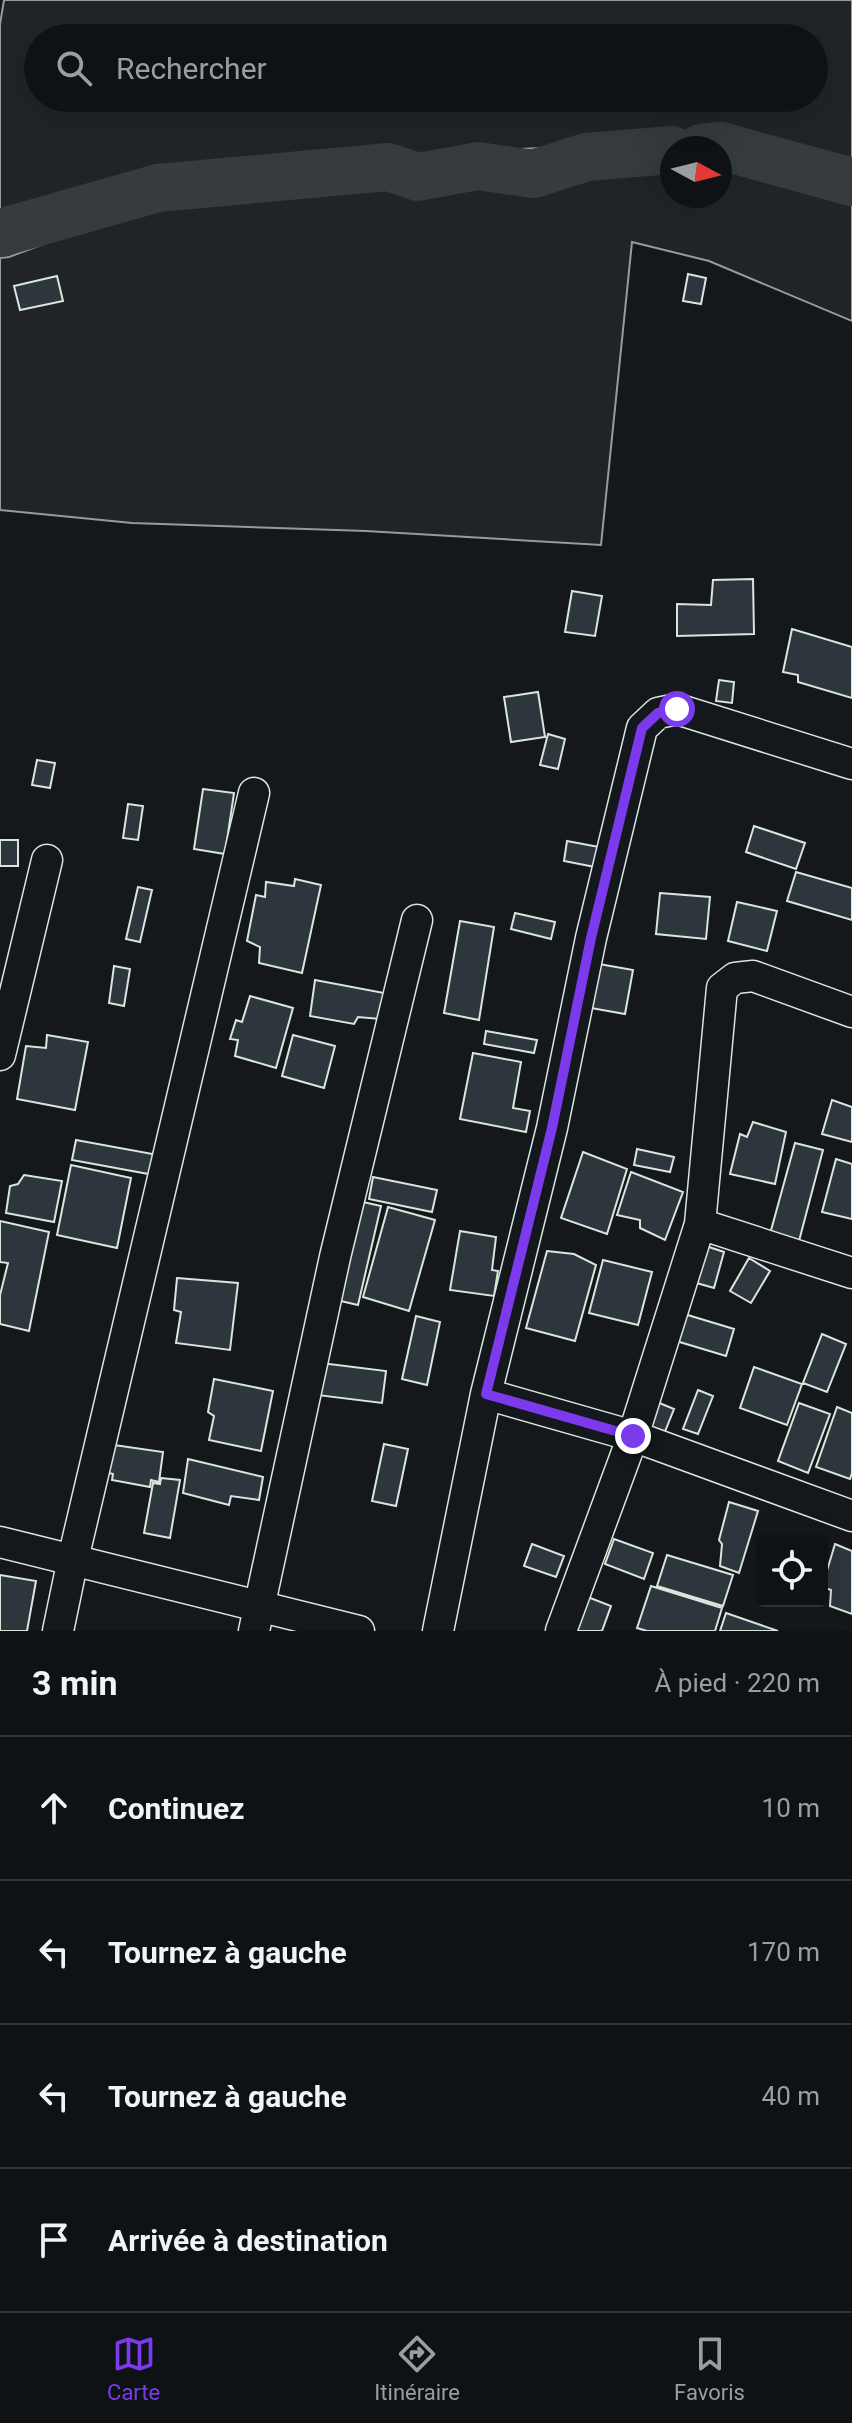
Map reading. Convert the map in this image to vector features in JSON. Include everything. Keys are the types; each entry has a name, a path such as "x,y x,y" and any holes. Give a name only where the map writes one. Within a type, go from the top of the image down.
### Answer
{"street":[{"path":"438,1631 486,1394 552,1128 591,938 642,728 658,713 677,709 852,764"},
{"path":"58,1631 254,793"},
{"path":"0,1055 47,860"},
{"path":"257,1618 335,1257 417,920"},
{"path":"561,1631 633,1436 700,1224 722,988 735,978 753,976 852,1012"},
{"path":"700,1224 852,1273"},
{"path":"486,1394 633,1436 852,1516"},
{"path":"0,1542 172,1585 257,1618 359,1631"}],"shaded area":[{"path":"4,0 852,0 852,165 744,139 732,140 732,136 660,136 660,143 472,151 212,170 0,222 0,24"},
{"path":"625,165 660,165 660,208 732,208 732,165 747,165 852,193 852,321 709,261 632,242 601,545 366,531 132,523 0,510 0,258 148,205 233,189 348,180 534,182"}],"building":[{"path":"688,274 706,278 701,304 683,301"},
{"path":"57,276 63,301 20,310 14,286"},
{"path":"753,579 754,634 677,636 677,604 711,605 713,580"},
{"path":"572,591 602,596 595,636 565,632"},
{"path":"792,629 852,647 852,698 798,682 798,675 783,672"},
{"path":"719,680 734,682 732,703 716,701"},
{"path":"538,692 545,737 511,742 504,697"},
{"path":"548,734 565,739 558,769 540,765"},
{"path":"37,760 55,763 50,788 32,785"},
{"path":"203,789 234,793 225,854 194,849"},
{"path":"128,804 143,806 138,840 123,838"},
{"path":"754,826 805,843 796,869 746,852"},
{"path":"0,840 18,840 18,866 0,866"},
{"path":"567,841 599,847 595,867 564,861"},
{"path":"796,872 852,888 852,920 787,901"},
{"path":"295,879 321,885 302,973 259,963 260,947 247,941 256,895 265,897 266,882 294,886"},
{"path":"138,887 152,890 140,942 126,939"},
{"path":"660,893 710,897 706,939 656,934"},
{"path":"737,902 777,911 767,951 728,941"},
{"path":"515,913 555,922 551,939 511,929"},
{"path":"460,921 494,927 479,1020 444,1013"},
{"path":"599,964 633,970 625,1014 591,1008"},
{"path":"114,966 130,969 124,1006 109,1003"},
{"path":"315,980 384,993 380,1019 358,1017 354,1024 310,1016"},
{"path":"250,996 293,1008 276,1068 235,1056 238,1040 230,1039 236,1020 242,1022"},
{"path":"486,1031 537,1040 534,1053 484,1044"},
{"path":"47,1035 88,1042 75,1110 17,1099 26,1046 46,1048"},
{"path":"293,1035 335,1046 324,1088 282,1076"},
{"path":"473,1053 521,1062 513,1108 530,1111 526,1132 460,1119"},
{"path":"832,1100 852,1107 852,1142 822,1134"},
{"path":"753,1122 786,1132 775,1184 730,1174 740,1134 747,1137"},
{"path":"76,1140 158,1155 154,1175 72,1160"},
{"path":"795,1143 823,1150 799,1241 770,1234"},
{"path":"637,1149 674,1157 670,1172 634,1165"},
{"path":"583,1152 627,1169 607,1234 561,1218"},
{"path":"836,1159 852,1164 852,1219 822,1212"},
{"path":"71,1165 131,1178 117,1248 57,1235"},
{"path":"631,1172 683,1192 665,1240 640,1228 640,1220 617,1215"},
{"path":"24,1175 62,1181 54,1222 6,1213 10,1186 18,1184"},
{"path":"373,1177 437,1190 432,1212 369,1199"},
{"path":"354,1200 381,1206 358,1305 332,1299"},
{"path":"388,1207 435,1220 409,1311 363,1297"},
{"path":"0,1221 49,1232 29,1331 0,1324 0,1295 8,1263 0,1262"},
{"path":"460,1231 496,1237 492,1270 498,1271 494,1296 450,1290"},
{"path":"703,1245 724,1252 714,1288 693,1282"},
{"path":"547,1251 574,1254 596,1265 575,1341 526,1328"},
{"path":"749,1258 770,1271 751,1303 730,1291"},
{"path":"603,1260 652,1272 638,1325 589,1313"},
{"path":"177,1278 238,1283 230,1350 176,1343 181,1312 174,1310"},
{"path":"681,1313 734,1329 726,1356 673,1340"},
{"path":"416,1316 440,1322 427,1385 402,1379"},
{"path":"822,1334 846,1344 827,1392 803,1383"},
{"path":"321,1363 386,1371 382,1403 317,1395"},
{"path":"754,1367 802,1384 787,1425 740,1408"},
{"path":"214,1379 273,1391 261,1451 209,1440 214,1416 208,1412"},
{"path":"698,1390 713,1396 698,1434 683,1429"},
{"path":"657,1402 674,1409 664,1434 646,1427"},
{"path":"799,1403 830,1414 808,1473 778,1461"},
{"path":"837,1407 852,1413 850,1479 816,1467"},
{"path":"107,1444 163,1452 159,1482 151,1480 150,1487 112,1480 113,1474 105,1472"},
{"path":"384,1444 408,1449 396,1506 372,1501"},
{"path":"188,1459 263,1477 259,1500 231,1496 229,1505 183,1493"},
{"path":"161,1478 180,1480 170,1538 144,1533 153,1483 160,1484"},
{"path":"729,1502 758,1511 739,1573 720,1566 722,1544 719,1540"},
{"path":"614,1539 653,1553 644,1579 605,1564"},
{"path":"532,1544 564,1556 556,1577 524,1566"},
{"path":"835,1544 852,1551 852,1614 830,1606 828,1567"},
{"path":"667,1555 733,1575 723,1606 657,1586"},
{"path":"0,1575 36,1581 27,1631 0,1631"},
{"path":"651,1586 722,1608 715,1631 647,1631 637,1628"},
{"path":"580,1594 611,1606 602,1631 578,1631 568,1627"},
{"path":"726,1613 778,1631 720,1631"}],"waterway":[{"path":"732,149 852,182"},
{"path":"0,233 158,188 388,167 418,177 478,166 533,174 587,157 660,151"}],"route":[{"path":"633,1436 486,1394 552,1128 591,938 642,728 658,713 677,709"}]}
